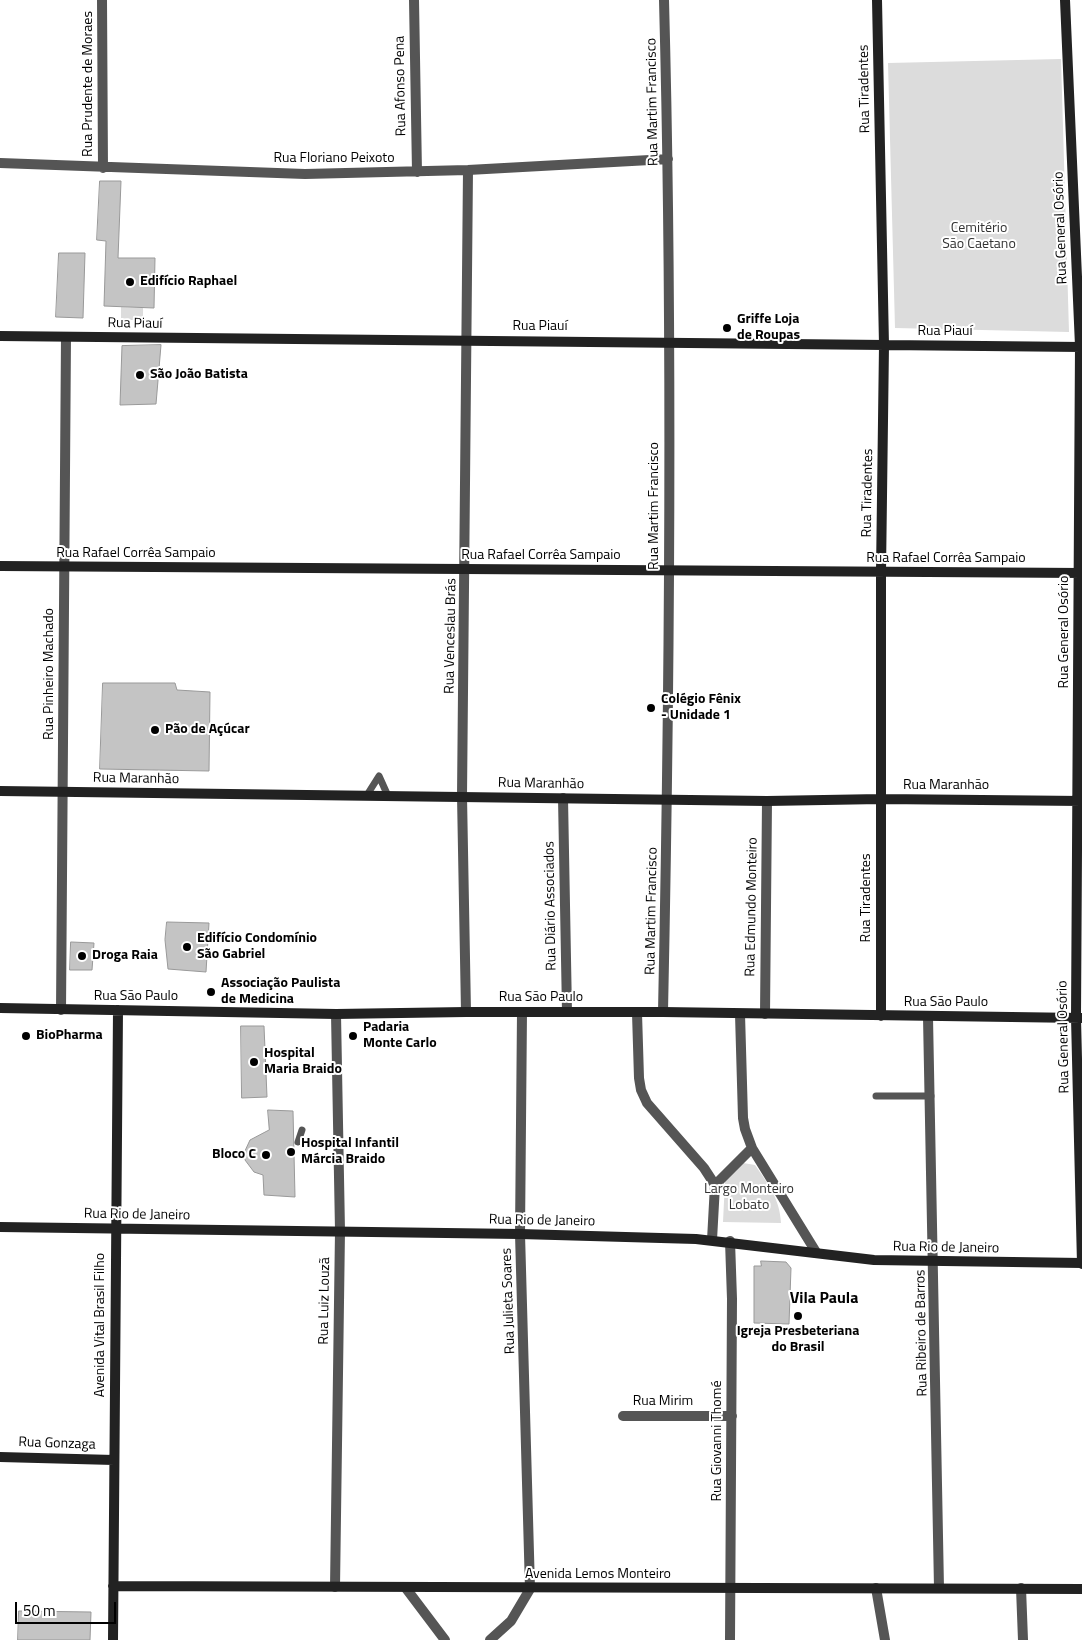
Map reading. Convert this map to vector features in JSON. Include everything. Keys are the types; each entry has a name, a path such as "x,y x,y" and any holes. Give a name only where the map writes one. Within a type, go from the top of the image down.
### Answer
{"street":[{"name":"Rua Prudente de Moraes","path":"102,0 103,168"},
{"name":"Rua Afonso Pena","path":"414,0 417,172"},
{"name":"Rua Martim Francisco","path":"663,1012 668,799 670,342 664,0"},
{"name":"Rua Tiradentes","path":"877,0 884,345 881,572 881,1016"},
{"name":"Rua General Osório","path":"1065,0 1081,347 1079,1018 1082,1264"},
{"name":"Rua Floriano Peixoto","path":"0,163 305,174 468,170 668,159"},
{"name":"Rua Venceslau Brás","path":"466,1012 462,796 466,569 468,170"},
{"name":"Rua Piauí","path":"0,336 1081,347"},
{"name":"Rua Pinheiro Machado","path":"61,1010 66,337"},
{"name":"Rua Rafael Corrêa Sampaio","path":"0,566 64,568 1080,573"},
{"name":"Rua Maranhão","path":"0,792 767,801 881,799 1080,800"},
{"name":"Rua Diário Associados","path":"563,798 567,1012"},
{"name":"Rua Edmundo Monteiro","path":"765,1014 767,801"},
{"name":"Rua São Paulo","path":"0,1008 336,1014 663,1012 1079,1018"},
{"name":"Avenida Vital Brasil Filho","path":"113,1640 118,1010"},
{"name":"Rua Julieta Soares","path":"522,1012 520,1234 530,1589"},
{"path":"637,1013 641,1090 647,1102 704,1168 715,1185 712,1240"},
{"name":"Rua Luiz Louzã","path":"335,1587 340,1231 336,1014"},
{"path":"740,1014 743,1118 745,1129 752,1148 816,1252"},
{"name":"Rua Ribeiro de Barros","path":"928,1017 932,1096 940,1588"},
{"path":"715,1185 752,1148"},
{"name":"Rua Rio de Janeiro","path":"0,1227 520,1234 712,1240 874,1260 1082,1264"},
{"name":"Rua Giovanni Thomé","path":"730,1241 732,1416 730,1640"},
{"name":"Rua Mirim","path":"623,1416 732,1416"},
{"name":"Rua Gonzaga","path":"0,1457 114,1460"},
{"name":"Avenida Lemos Monteiro","path":"113,1586 530,1589 1082,1589"},
{"path":"405,1587 445,1640"},
{"path":"876,1588 885,1640"},
{"path":"1022,1588 1023,1640"},
{"path":"490,1640 511,1621 530,1589"}],"lane":[{"path":"367,796 379,776 388,796"},
{"path":"876,1096 932,1096"},
{"path":"298,1142 302,1130"}],"green space":[{"name":"Cemitério São Caetano","path":"1061,59 1069,332 895,328 888,63"},
{"path":"121,307 143,308 143,320 121,320"},
{"name":"Largo Monteiro Lobato","path":"743,1163 755,1165 769,1185 776,1199 781,1223 723,1222 725,1181"}],"building":[{"name":"Edifício Raphael","path":"100,181 121,181 118,258 155,258 154,308 104,306 106,241 97,240"},
{"path":"59,253 85,253 83,318 56,317"},
{"name":"São João Batista","path":"161,345 156,404 120,405 122,346"},
{"name":"Pão de Açúcar","path":"103,683 175,683 177,690 210,692 209,771 100,769"},
{"name":"Edifício Condomínio São Gabriel","path":"167,922 209,923 206,972 168,969 165,940"},
{"name":"Droga Raia","path":"71,942 94,943 92,970 70,970"},
{"name":"Hospital Maria Braido","path":"241,1026 264,1026 267,1097 242,1098"},
{"path":"268,1110 293,1111 295,1197 264,1195 263,1175 254,1172 245,1160 244,1153 250,1140 269,1130"},
{"path":"761,1261 786,1262 791,1268 789,1324 754,1323 754,1266 761,1266"},
{"path":"19,1611 91,1612 90,1640 18,1640"}],"place":[{"name":"Edifício Raphael","path":"130,282"},
{"name":"Griffe Loja de Roupas","path":"727,328"},
{"name":"São João Batista","path":"140,375"},
{"name":"Colégio Fênix - Unidade 1","path":"651,708"},
{"name":"Pão de Açúcar","path":"155,730"},
{"name":"Edifício Condomínio São Gabriel","path":"187,947"},
{"name":"Droga Raia","path":"82,956"},
{"name":"Associação Paulista de Medicina","path":"211,992"},
{"name":"BioPharma","path":"26,1036"},
{"name":"Padaria Monte Carlo","path":"353,1036"},
{"name":"Hospital Maria Braido","path":"254,1062"},
{"name":"Hospital Infantil Márcia Braido","path":"291,1152"},
{"name":"Bloco C","path":"266,1155"},
{"name":"Igreja Presbeteriana do Brasil","path":"798,1316"}],"district":[{"name":"Vila Paula","path":"824,1299"}]}
